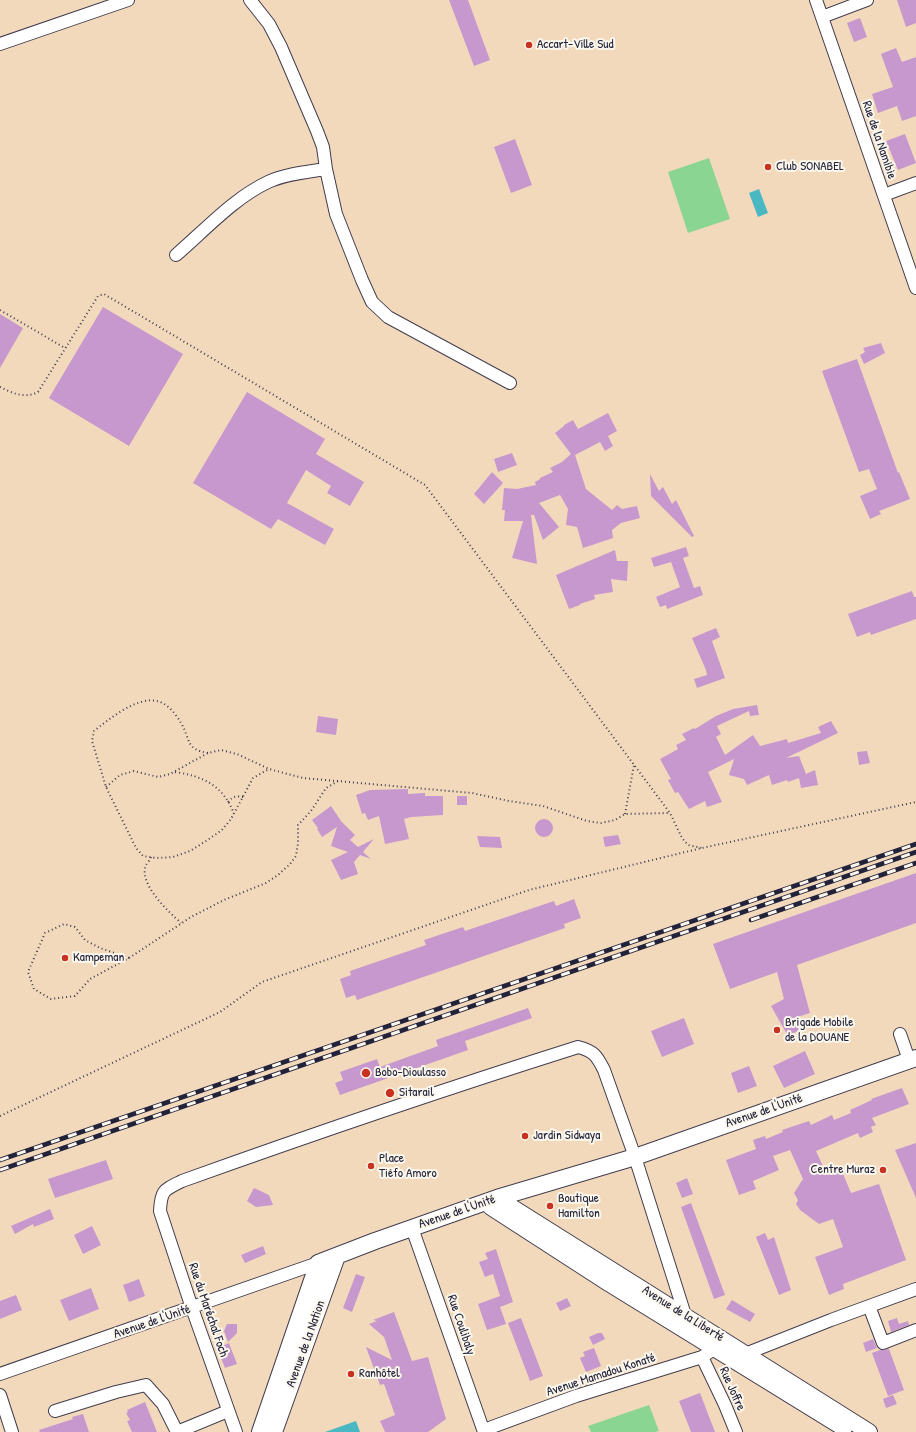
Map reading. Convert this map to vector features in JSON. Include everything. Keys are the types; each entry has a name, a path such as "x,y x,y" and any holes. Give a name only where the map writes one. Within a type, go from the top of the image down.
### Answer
{"main road":[{"name":"Avenue de l'Unité","path":"318,1263 490,1200 634,1157 912,1059"},
{"name":"Avenue de la Liberté","path":"490,1200 685,1315 713,1348"},
{"name":"Avenue de la Liberté","path":"490,1200 607,1282 685,1331 713,1348 739,1357 869,1432"},
{"name":"Avenue de la Nation","path":"274,1432 337,1256"},
{"name":"Avenue de la Nation","path":"260,1432 318,1263"},
{"name":"Avenue de la Liberté","path":"739,1357 850,1432"}],"street":[{"path":"1,40 128,0"},
{"path":"250,0 269,24 281,47 321,142 336,214 372,302 388,317 510,383"},
{"name":"Rue de la Namibie","path":"816,0 916,288"},
{"path":"822,17 867,0"},
{"path":"176,255 244,196 270,181 326,169"},
{"path":"884,195 916,184"},
{"path":"900,1034 912,1059"},
{"name":"Rue du Maréchal Foch","path":"236,1432 192,1308 160,1211 161,1196 169,1187 297,1140 578,1047 589,1050 598,1058 634,1157"},
{"path":"634,1157 685,1315 685,1331"},
{"name":"Rue Coulibaly","path":"412,1228 484,1431"},
{"name":"Avenue de l'Unité","path":"0,1374 318,1263"},
{"path":"739,1357 869,1306 916,1290"},
{"path":"869,1306 883,1342 916,1330"},
{"name":"Avenue Mamadou Konaté","path":"484,1431 576,1396 713,1348"},
{"name":"Rue Joffre","path":"713,1348 725,1405 736,1432"},
{"path":"55,1411 116,1392 146,1385 163,1404 177,1432 228,1411"},
{"path":"0,1395 12,1432"}],"path":[{"path":"0,387 26,396 38,392 98,296 104,294 425,485 670,813 682,838 688,846 702,848"},
{"path":"0,310 65,348"},
{"path":"208,753 200,752 190,746 182,724 167,705 156,701 146,701 134,705 111,718 94,731 92,741 106,787 136,848 143,856 151,858 173,857 190,851 222,830 234,814 253,778 269,768"},
{"path":"106,787 120,775 134,771 158,777 170,774 208,753 221,750 237,754 269,768 303,778 472,793 508,802 543,806 587,821 600,823 616,820 626,814 670,813"},
{"path":"626,814 634,765"},
{"path":"175,772 197,776 216,787 228,802 234,814"},
{"path":"129,958 100,948 85,940 75,927 64,924 45,933 28,972 34,990 51,999 75,996 90,979 129,958 181,923 211,906 266,883 278,875 296,856 298,824 311,811 326,788 339,781"},
{"path":"228,802 236,796 244,797"},
{"path":"0,1116 220,1012 262,982 529,890 702,848 916,802"},
{"path":"151,858 145,866 145,877 152,892 166,909 181,923"}],"green space":[{"path":"709,158 730,219 688,233 668,172"},
{"path":"649,1405 659,1431 591,1432 588,1426"}],"water":[{"path":"759,189 768,213 758,217 749,193"},
{"path":"356,1421 360,1432 325,1432"}],"building":[{"path":"449,0 468,0 490,60 474,66"},
{"path":"897,0 916,0 916,23 906,27"},
{"path":"860,18 867,37 854,42 847,23"},
{"path":"896,48 902,62 916,57 916,116 902,121 897,106 878,113 872,94 893,87 881,54"},
{"path":"905,134 916,163 898,170 886,141"},
{"path":"515,139 532,185 511,193 494,147"},
{"path":"103,307 183,354 129,446 49,398"},
{"path":"0,314 23,328 0,368"},
{"path":"881,343 885,353 864,364 860,355 865,352 863,348"},
{"path":"857,359 898,473 899,472 910,499 879,511 881,514 870,519 860,496 877,489 869,469 859,472 822,371"},
{"path":"247,392 325,439 316,454 364,482 350,506 327,493 331,486 306,470 287,503 334,529 325,545 278,519 271,529 193,483"},
{"path":"608,413 617,431 608,436 613,446 605,451 600,442 575,455 586,489 612,510 617,505 622,509 637,506 640,518 621,523 612,530 613,538 583,548 577,527 566,525 568,509 560,495 539,503 559,527 543,540 534,515 531,515 537,564 512,558 523,521 504,521 505,510 502,510 504,488 517,489 536,485 535,482 540,478 553,472 550,468 562,462 571,454 555,433 564,425 573,420 578,429"},
{"path":"512,453 517,465 498,472 494,459"},
{"path":"492,472 503,483 484,504 474,494"},
{"path":"650,474 659,491 663,487 672,504 676,500 694,536 692,537 651,496"},
{"path":"686,547 689,556 683,558 694,588 700,586 703,595 667,609 666,605 660,607 656,597 680,587 671,562 654,567 651,558"},
{"path":"615,550 617,561 628,561 627,581 611,579 613,592 594,595 595,599 569,609 556,575"},
{"path":"912,591 914,597 916,597 916,619 871,635 870,632 857,637 848,614"},
{"path":"716,628 720,637 712,641 725,678 697,688 694,679 707,675 692,638"},
{"path":"757,705 759,715 750,716 749,711 717,726 721,734 716,737 725,755 753,735 760,746 787,739 788,743 821,733 818,727 831,721 838,733 786,758 799,756 806,774 815,770 818,785 801,788 799,778 772,785 769,775 747,785 744,779 729,775 734,759 708,772 722,802 707,807 705,801 689,809 678,792 675,793 668,780 671,779 660,759 678,749 676,745 686,740 682,734 694,728 695,729 716,716 733,709"},
{"path":"318,716 338,719 336,735 316,732"},
{"path":"867,751 870,763 859,765 857,752"},
{"path":"408,789 408,794 425,793 425,796 443,796 443,815 411,817 404,819 409,839 385,844 379,816 368,820 365,813 362,814 356,795 370,790"},
{"path":"457,796 467,796 467,805 457,805"},
{"path":"331,806 341,821 355,835 350,840 358,847 374,839 363,852 371,859 360,855 354,862 358,874 341,880 331,860 348,852 331,846 337,827 322,837 312,820"},
{"path":"540,819 548,819 553,824 551,835 548,837 540,837 535,832 535,824"},
{"path":"618,835 621,844 605,847 603,837"},
{"path":"477,836 500,837 502,848 480,847"},
{"path":"916,873 916,923 797,965 810,1013 794,1018 800,1030 788,1036 771,1006 784,999 777,972 730,989 713,944"},
{"path":"574,899 581,918 564,924 565,928 357,1000 355,995 346,998 340,979 351,975 350,971 426,945 424,940 463,927 465,931 554,901 556,906"},
{"path":"528,1008 532,1018 465,1041 468,1050 340,1095 335,1083 343,1080 340,1072 377,1059 380,1067 438,1046 436,1040"},
{"path":"684,1018 694,1044 662,1057 651,1031"},
{"path":"805,1051 815,1074 784,1088 773,1066"},
{"path":"749,1066 757,1086 738,1093 731,1073"},
{"path":"902,1088 909,1104 872,1118 876,1125 871,1127 873,1132 860,1138 858,1133 816,1151 827,1175 841,1169 851,1193 879,1184 906,1260 843,1284 844,1289 829,1295 815,1257 843,1247 833,1219 819,1224 800,1210 796,1204 798,1200 794,1193 803,1179 790,1150 773,1156 779,1170 753,1181 756,1189 739,1195 726,1160 756,1149 753,1140 765,1136 766,1139 783,1132 782,1130 809,1121 811,1125 832,1115 834,1120 851,1113 850,1110 872,1100 871,1099"},
{"path":"916,1143 916,1198 895,1150"},
{"path":"106,1160 113,1179 55,1198 48,1179"},
{"path":"687,1178 693,1194 682,1198 676,1183"},
{"path":"254,1188 269,1195 273,1205 256,1207 247,1201"},
{"path":"691,1203 725,1295 714,1299 681,1207"},
{"path":"50,1209 54,1219 34,1227 33,1224 15,1234 11,1226"},
{"path":"92,1226 101,1245 83,1254 74,1235"},
{"path":"765,1233 768,1240 774,1237 791,1290 779,1295 756,1237"},
{"path":"263,1246 266,1254 245,1263 241,1255"},
{"path":"496,1249 513,1302 500,1307 506,1324 487,1330 478,1304 500,1296 493,1274 485,1277 479,1262 488,1259 485,1253"},
{"path":"356,1274 365,1277 352,1312 343,1308"},
{"path":"139,1279 145,1296 129,1302 123,1285"},
{"path":"91,1288 99,1309 69,1321 60,1300"},
{"path":"16,1295 22,1310 0,1319 0,1301"},
{"path":"567,1298 571,1306 560,1311 556,1303"},
{"path":"732,1300 755,1314 750,1322 726,1309"},
{"path":"394,1312 412,1361 428,1357 446,1419 428,1432 385,1432 380,1421 395,1415 384,1384 380,1385 366,1347 392,1360 384,1337 369,1324 377,1321 373,1320"},
{"path":"521,1318 543,1376 530,1381 508,1323"},
{"path":"897,1318 899,1324 908,1321 909,1325 891,1332 888,1321"},
{"path":"227,1324 237,1324 237,1333 228,1342 224,1331"},
{"path":"602,1333 605,1339 593,1345 589,1337"},
{"path":"873,1339 877,1348 866,1352 863,1343"},
{"path":"229,1343 237,1364 225,1368 217,1348"},
{"path":"594,1348 601,1366 586,1372 580,1358 585,1356 583,1352"},
{"path":"889,1349 904,1390 888,1396 872,1353"},
{"path":"700,1393 715,1432 691,1432 679,1401"},
{"path":"893,1395 897,1404 886,1408 883,1399"},
{"path":"145,1402 157,1432 132,1432 127,1421 130,1420 126,1413 128,1412 127,1410"},
{"path":"83,1414 89,1432 40,1432 39,1430 73,1419 72,1417"}],"railway":[{"path":"0,1160 916,844"},
{"path":"0,1170 916,852"},
{"path":"751,920 916,863"}],"place":[{"name":"Accart-Ville Sud","path":"529,45"},
{"name":"Club SONABEL","path":"768,167"},
{"name":"Kampeman","path":"65,958"},
{"name":"Brigade Mobile de la DOUANE","path":"777,1030"},
{"name":"Bobo-Dioulasso","path":"366,1073"},
{"name":"Sitarail","path":"390,1093"},
{"name":"Jardin Sidwaya","path":"525,1136"},
{"name":"Place Tiéfo Amoro","path":"371,1166"},
{"name":"Centre Muraz","path":"883,1170"},
{"name":"Boutique Hamilton","path":"550,1206"},
{"name":"Ranhôtel","path":"351,1374"}]}
